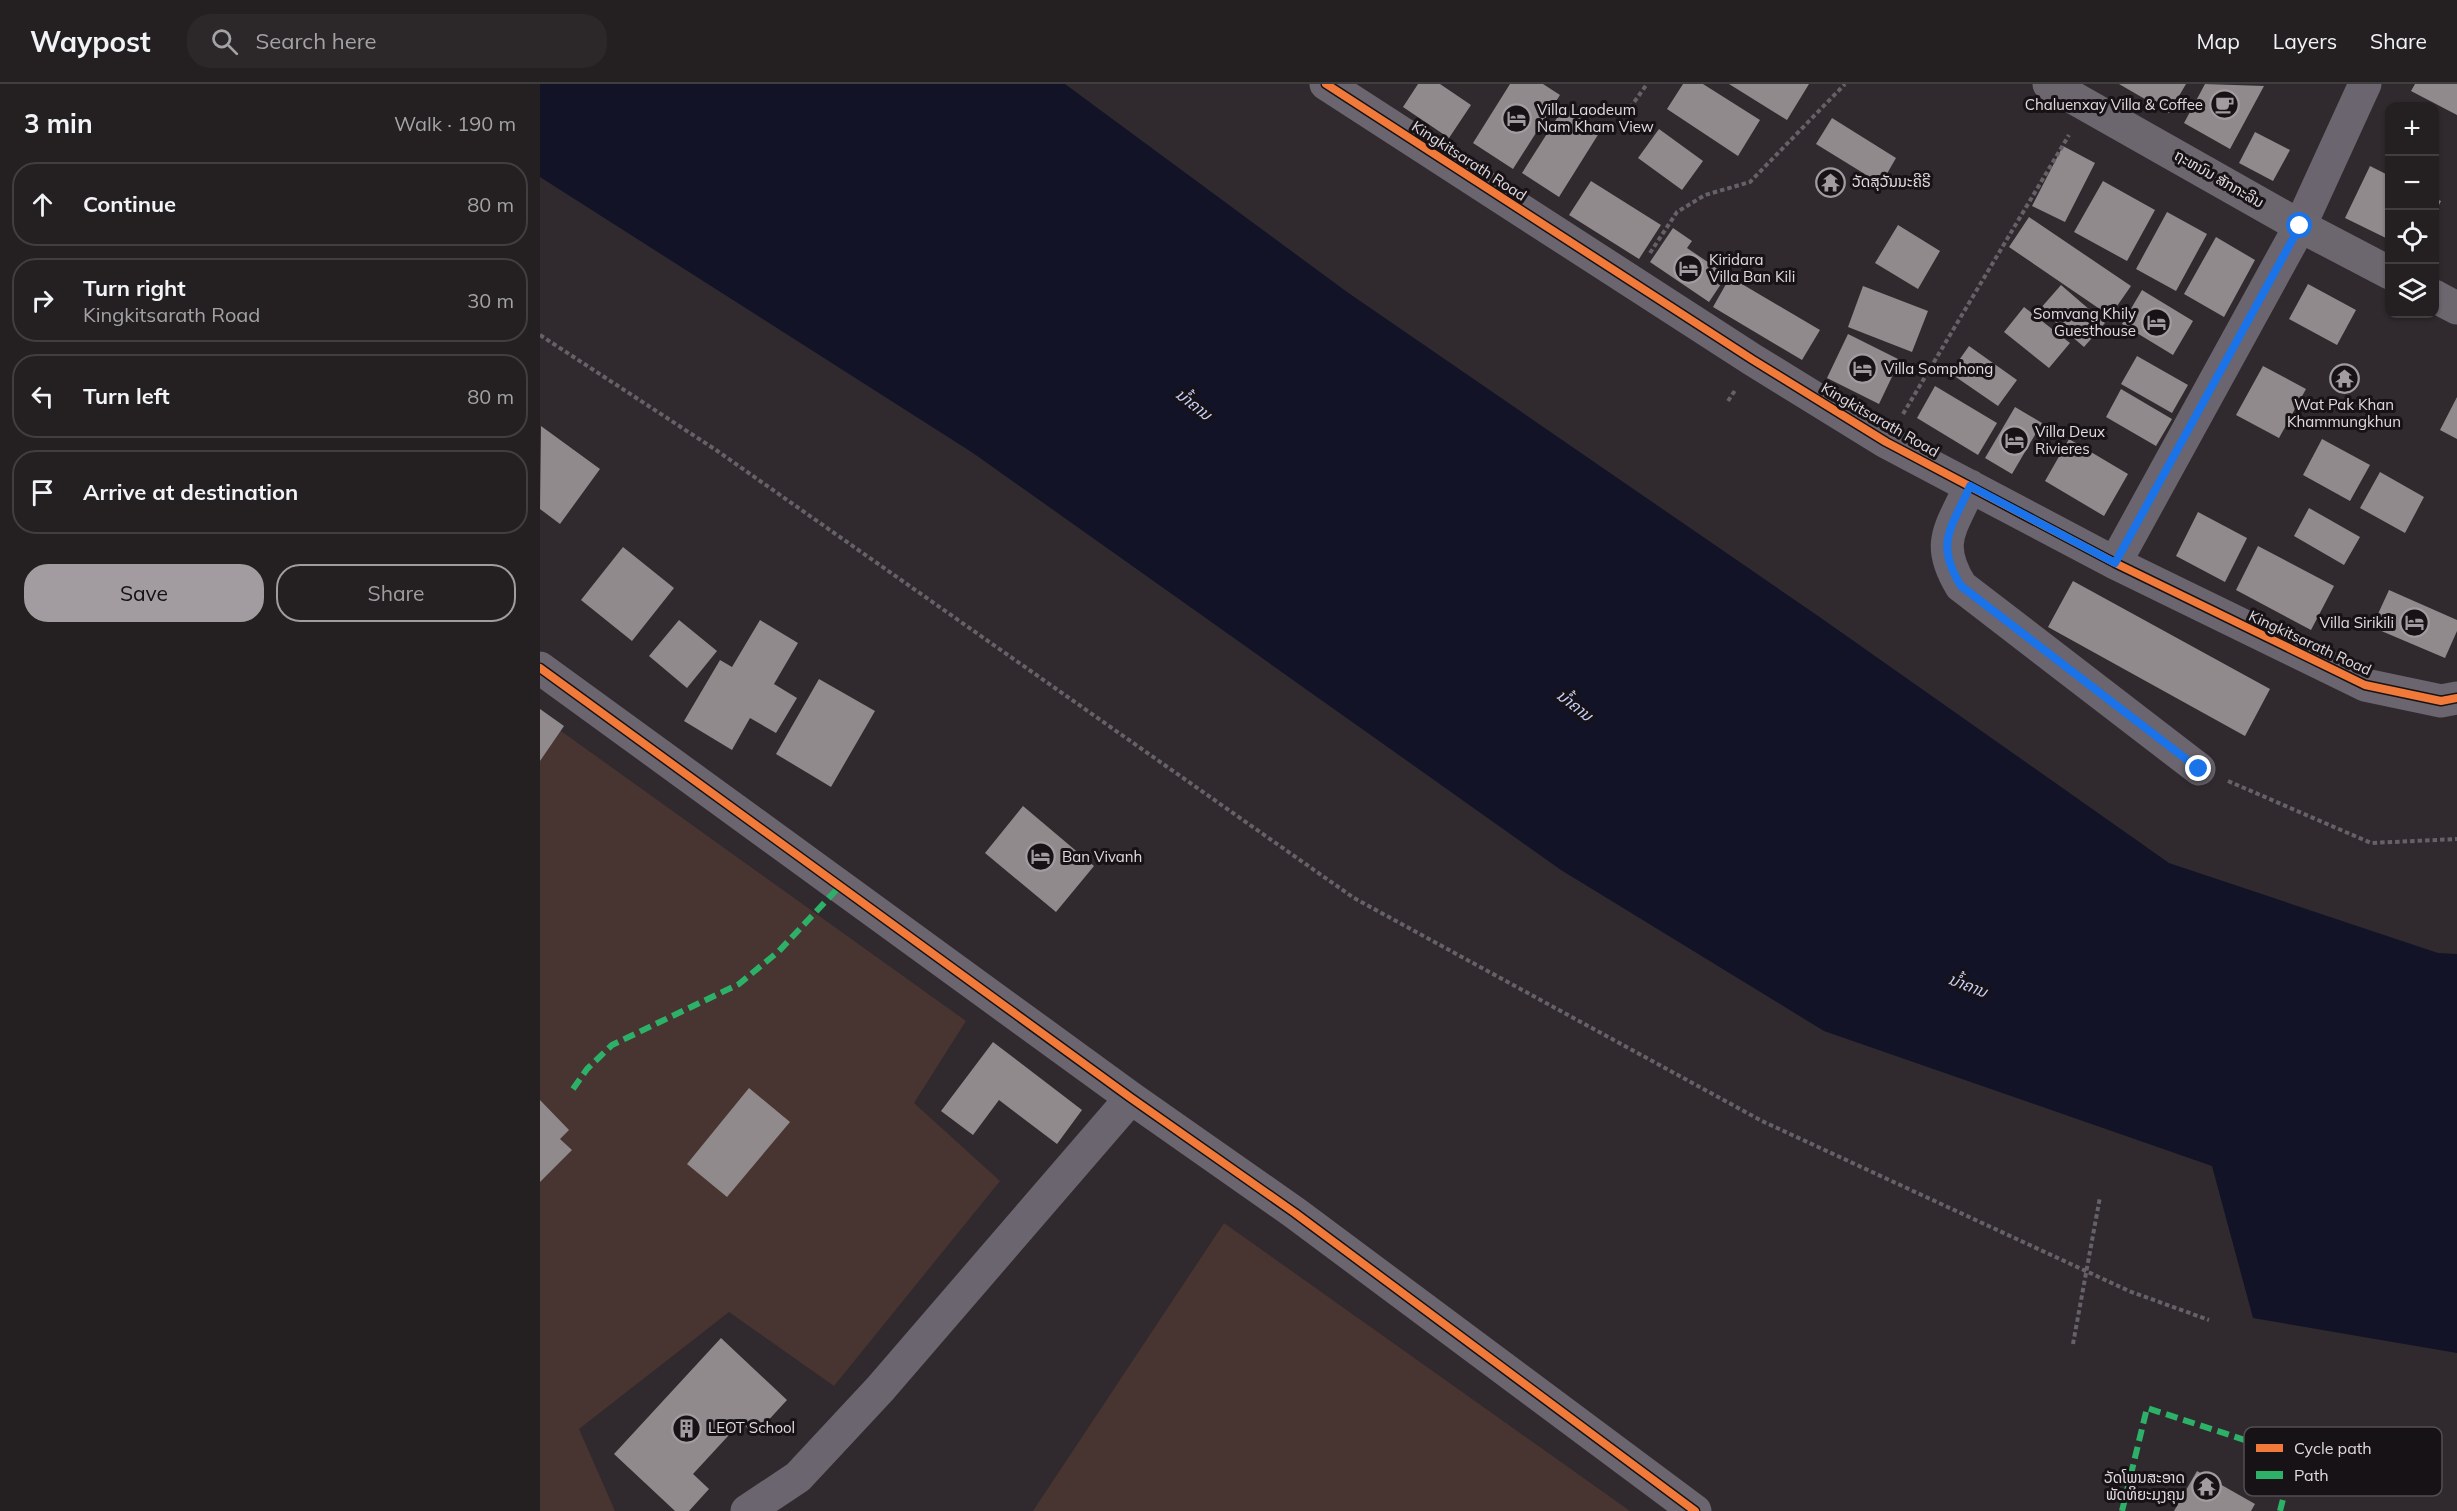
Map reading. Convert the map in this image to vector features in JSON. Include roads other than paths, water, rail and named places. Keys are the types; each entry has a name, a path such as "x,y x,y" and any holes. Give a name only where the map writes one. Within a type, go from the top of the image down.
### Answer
{"main road":[{"name":"ຖະຫນົນ ສັກກະລິນ","path":"2049,84 2300,226 2385,270"},
{"path":"2439,299 2457,308"}],"street":[{"name":"Kingkitsarath Road","path":"1326,84 1753,360 1886,442 2115,563 2365,685 2441,701 2457,698"},
{"path":"2115,563 2300,226 2365,84"},
{"path":"1970,486 1945,543 1952,572 1961,586 2199,769"},
{"path":"540,668 1435,1316 1695,1511"},
{"path":"747,1511 798,1477 880,1389 1131,1098"}],"water":[{"name":"ນ້ຳຄານ","path":"540,84 1065,84 1347,292 1821,618 2169,863 2438,953 2457,954 2457,1353 2253,1318 2212,1166 1824,1031 1561,870 973,453 540,177"}],"place":[{"name":"Chaluenxay Villa & Coffee","path":"2224,105"},
{"name":"Villa Laodeum Nam Kham View","path":"1516,119"},
{"name":"ວັດສຸວັນນະຄີຣີ","path":"1831,182"},
{"name":"Kiridara Villa Ban Kili","path":"1688,269"},
{"name":"Somvang Khily Guesthouse","path":"2157,323"},
{"name":"Villa Somphong","path":"1863,369"},
{"name":"Wat Pak Khan Khammungkhun","path":"2344,378"},
{"name":"Villa Deux Rivieres","path":"2014,441"},
{"name":"Villa Sirikili","path":"2415,623"},
{"name":"Ban Vivanh","path":"1041,857"},
{"name":"LEOT School","path":"687,1428"},
{"name":"ວັດໂພນສະອາດ ພັດທິຍະມຸງຄຸນ","path":"2206,1487"}]}
